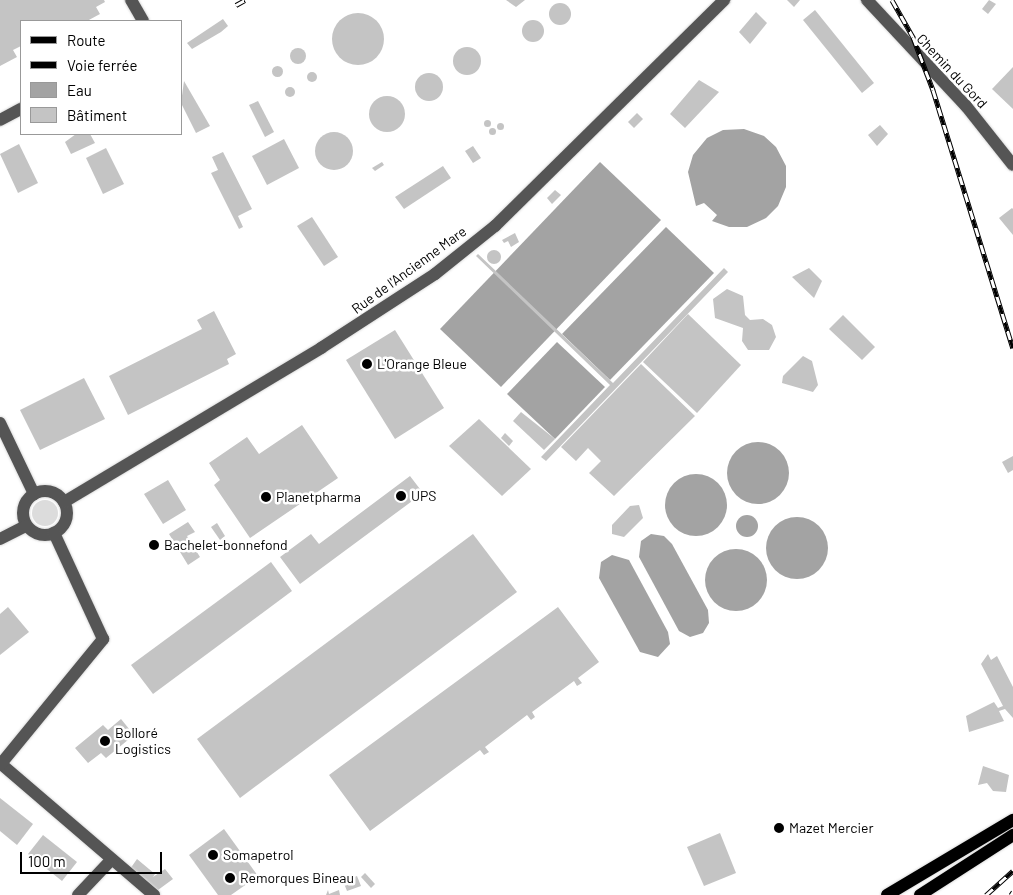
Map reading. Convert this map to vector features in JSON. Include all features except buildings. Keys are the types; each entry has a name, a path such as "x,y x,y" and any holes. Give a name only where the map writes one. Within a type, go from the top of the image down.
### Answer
{"main road":[{"path":"904,895 1013,820"},
{"path":"887,895 942,883 1013,835"}],"street":[{"path":"131,0 142,20"},
{"name":"Rue de l'Ancienne Mare","path":"64,502 329,344 435,274 495,226 724,0"},
{"name":"Chemin du Gord","path":"867,0 966,106 1013,165"},
{"path":"0,120 20,110"},
{"path":"0,423 34,494"},
{"path":"50,492 64,502 66,517 54,533 42,535 26,526 23,508 34,494 50,492"},
{"path":"0,540 26,526"},
{"path":"54,533 103,639 0,764 110,861 154,895"},
{"path":"78,895 110,861"}],"shaded area":[{"path":"45,500 54,504 58,513 54,522 45,526 36,522 32,513 36,504"}],"water":[{"path":"744,129 764,136 776,147 786,166 786,187 778,206 766,218 747,227 729,227 712,221 717,215 704,203 696,206 688,172 693,155 707,138 723,130"},
{"path":"600,162 661,220 501,387 440,329"},
{"path":"666,227 714,273 610,380 562,334"},
{"path":"557,342 605,387 555,439 507,394"},
{"path":"752,442 764,442 780,451 787,461 789,473 787,485 780,495 764,504 752,504 741,499 732,490 727,479 727,467 732,456 741,447"},
{"path":"690,474 702,474 718,483 725,493 727,505 725,517 718,527 702,536 690,536 679,531 670,522 665,511 665,499 670,488 679,479"},
{"path":"747,515 755,518 758,526 755,534 747,537 739,534 736,526 739,518"},
{"path":"791,517 803,517 819,526 826,536 828,548 826,560 819,570 803,579 791,579 780,574 771,565 766,554 766,542 771,531 780,522"},
{"path":"651,534 664,536 672,544 708,610 709,623 703,633 690,637 679,631 639,557 641,541"},
{"path":"730,549 742,549 758,558 765,568 767,580 765,592 758,602 742,611 730,611 719,606 710,597 705,586 705,574 710,563 719,554"},
{"path":"612,555 629,560 668,632 670,644 658,657 640,652 599,578 601,562"}],"railway":[{"path":"236,5 245,0"},
{"path":"892,0 913,37 933,90 1013,348"},
{"path":"986,895 1013,871"}],"place":[{"name":"L'Orange Bleue","path":"367,364"},
{"name":"UPS","path":"401,496"},
{"name":"Planetpharma","path":"266,497"},
{"name":"Bachelet-bonnefond","path":"154,545"},
{"name":"Bolloré Logistics","path":"105,741"},
{"name":"Mazet Mercier","path":"779,828"},
{"name":"Somapetrol","path":"213,855"},
{"name":"Remorques Bineau","path":"230,878"}]}
